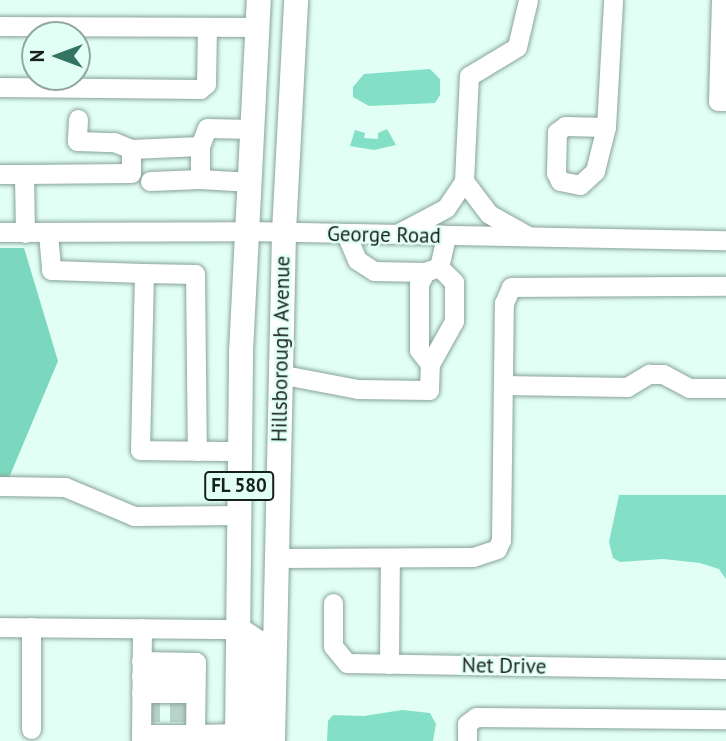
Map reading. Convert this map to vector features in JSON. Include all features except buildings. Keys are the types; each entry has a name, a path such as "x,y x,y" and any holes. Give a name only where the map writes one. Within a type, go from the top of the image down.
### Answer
{"main road":[{"name":"Hillsborough Avenue","path":"238,629 239,452 258,0"},
{"name":"Hillsborough Avenue","path":"273,741 287,558 279,374 296,0"},
{"path":"238,629 256,641 243,738"}],"street":[{"path":"395,235 446,208 464,181 469,76 517,47 528,0"},
{"path":"606,127 613,0"},
{"path":"720,0 718,101 726,101"},
{"path":"0,26 258,27"},
{"path":"0,87 200,89 206,84 207,27"},
{"path":"78,119 78,141 114,142 131,149 200,146"},
{"path":"200,179 200,146 207,128 253,129"},
{"path":"0,174 131,173 131,149"},
{"path":"24,174 25,233"},
{"path":"150,181 200,179 251,182"},
{"path":"464,181 489,214 529,237"},
{"name":"George Road","path":"0,232 248,231 726,240"},
{"path":"48,233 51,270 195,274 197,451"},
{"path":"279,374 358,389 429,390 430,364 454,321 454,282 432,270 374,271 357,260 346,234"},
{"path":"430,364 419,350 419,284 432,270 446,236"},
{"path":"144,273 141,450 239,452"},
{"path":"287,558 473,557 496,549 501,540 504,303 510,286 726,286"},
{"path":"503,385 627,387 649,374 663,374 689,388 726,388"},
{"path":"0,486 65,487 134,516 239,515"},
{"path":"389,664 390,559"},
{"name":"Net Drive","path":"333,603 338,656 347,663 726,669"},
{"path":"0,627 238,629"},
{"path":"31,627 32,729"},
{"path":"142,628 141,737 243,738"},
{"path":"141,677 196,662 195,737"},
{"path":"141,677 195,685"},
{"path":"467,741 467,724 476,717 726,719"}],"shaded area":[{"path":"430,69 440,79 440,95 435,103 369,106 353,97 353,87 364,74"},
{"path":"387,129 396,145 374,150 350,146 355,130 365,133 364,138 378,139 378,133"},
{"path":"0,248 24,248 58,361 6,485 0,485"},
{"path":"619,495 726,495 726,579 719,569 700,563 663,559 620,562 613,558 609,542"},
{"path":"402,710 430,713 436,724 433,741 327,741 328,721 333,715 364,716"}],"tunnel":[{"path":"141,712 195,712"}]}
